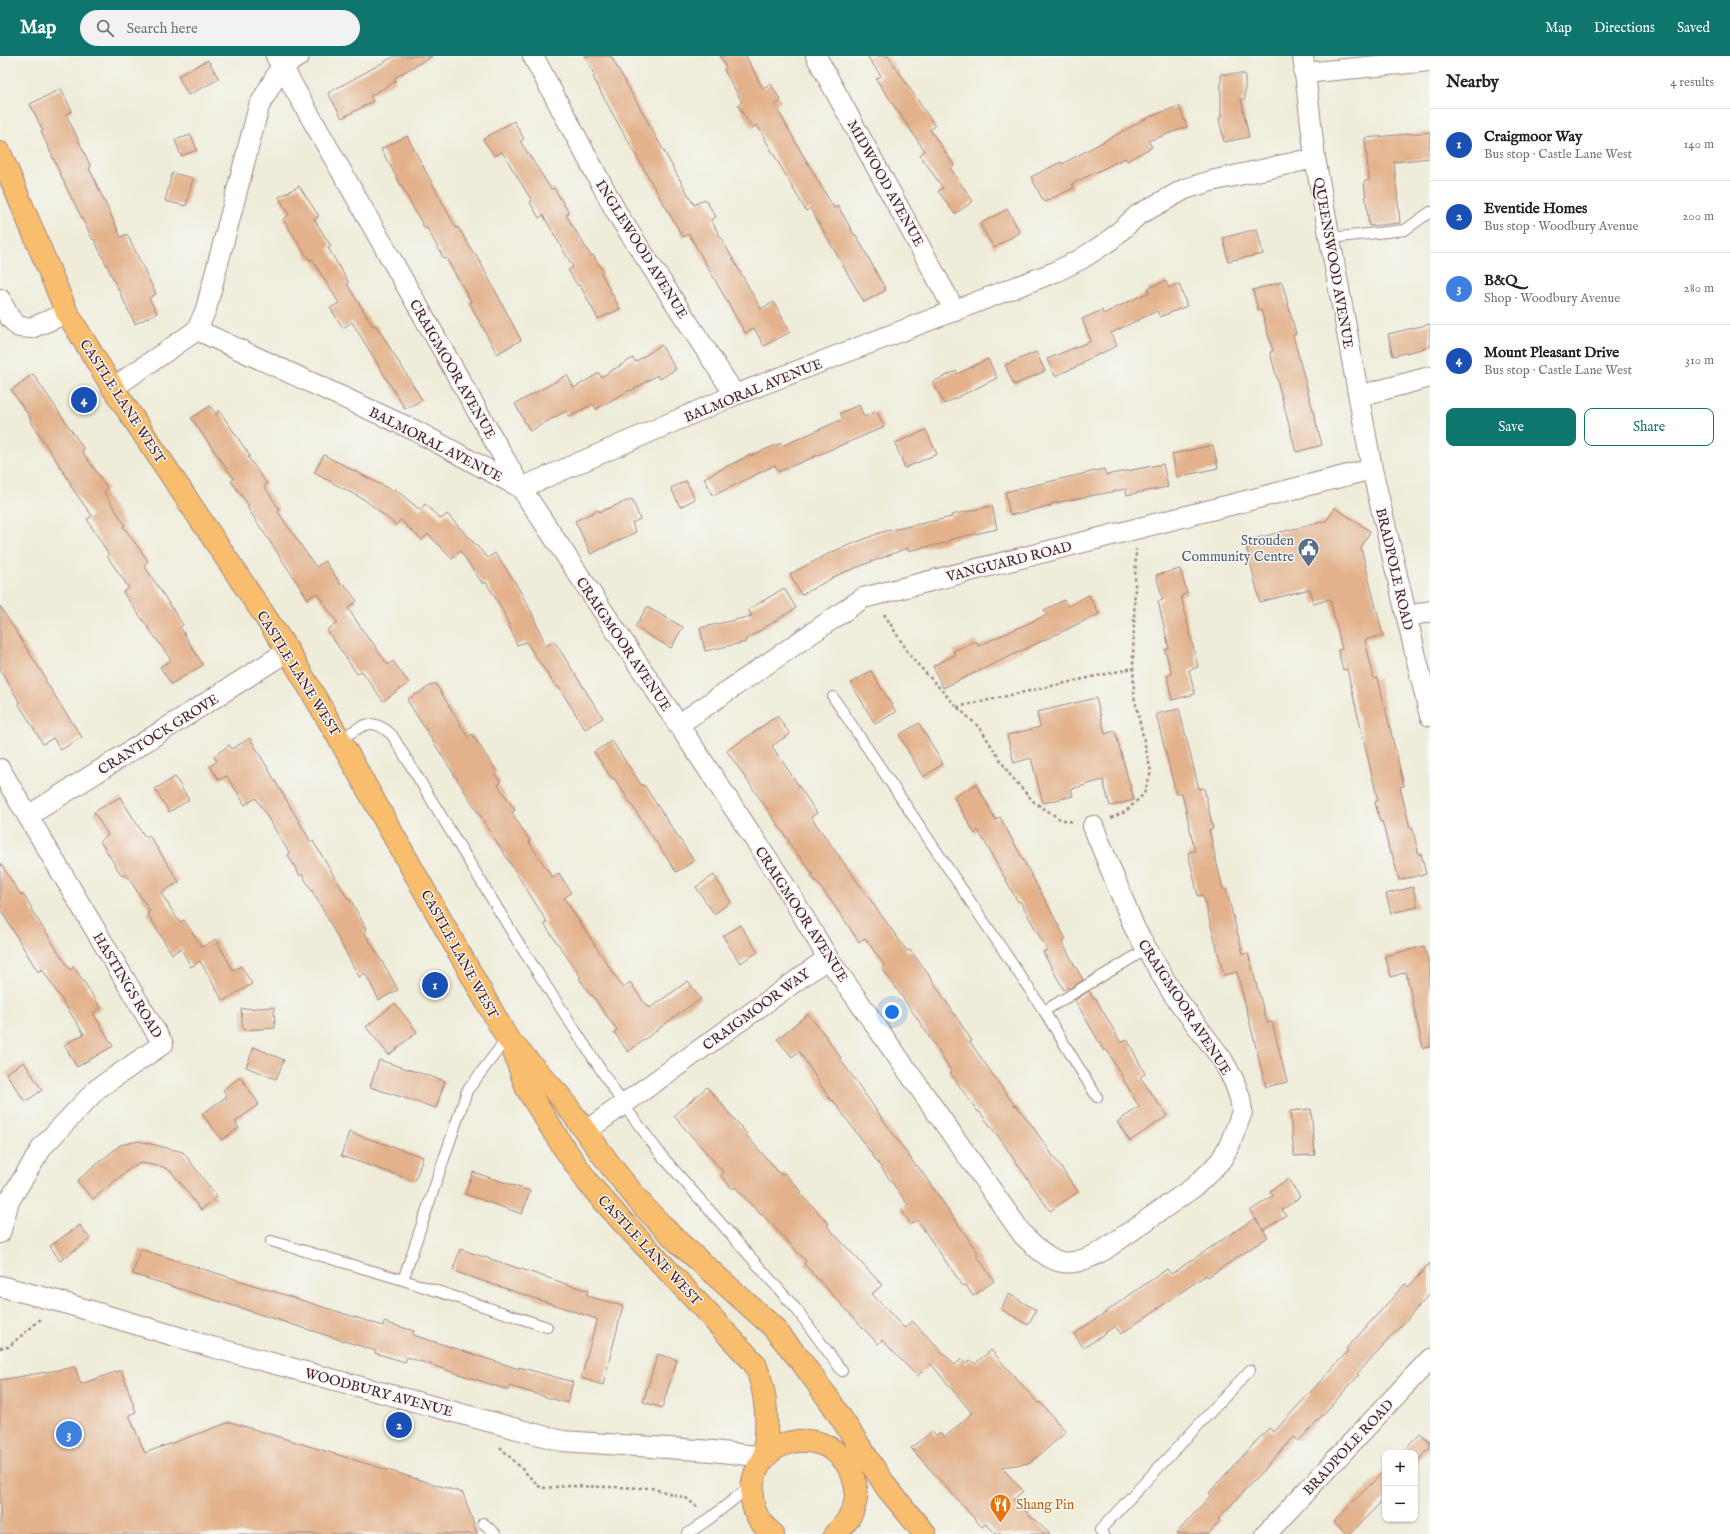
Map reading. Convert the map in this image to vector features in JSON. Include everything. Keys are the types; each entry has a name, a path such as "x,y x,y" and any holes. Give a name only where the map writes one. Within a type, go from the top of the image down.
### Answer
{"main road":[{"name":"CASTLE LANE WEST","path":"0,153 67,313 113,388 288,651 340,740 509,1041 527,1089 562,1145 589,1184 755,1364 762,1382 766,1404 767,1433 764,1457"},
{"name":"CASTLE LANE WEST","path":"509,1041 560,1095 643,1206 676,1240 772,1326 801,1361 830,1401 888,1488 925,1534"},
{"name":"CASTLE LANE WEST","path":"830,1401 838,1452"},
{"path":"773,1534 765,1528 756,1516 752,1501 752,1485 756,1470 764,1457 777,1447 792,1441 808,1440 824,1444 838,1452 852,1471 856,1486 856,1501 851,1515 842,1528 835,1534"},
{"name":"CASTLE LANE WEST","path":"852,1471 888,1488"}],"street":[{"path":"113,388 197,330 206,309 259,106 278,61 299,56"},
{"name":"INGLEWOOD AVENUE","path":"533,56 618,215 735,395"},
{"name":"MIDWOOD AVENUE","path":"816,56 955,311"},
{"name":"CRAIGMOOR AVENUE","path":"278,61 521,488 781,879 828,958 1023,1235 1041,1252 1058,1262 1068,1263 1090,1258 1104,1250 1194,1188 1221,1160 1230,1144 1242,1112 1240,1098 1234,1081 1222,1059 1173,994 1134,929 1093,826"},
{"path":"1304,65 1430,61"},
{"name":"QUEENSWOOD AVENUE","path":"1304,65 1315,158 1372,469"},
{"name":"BALMORAL AVENUE","path":"197,330 416,432 521,488 735,395 1055,272 1081,259 1109,241 1138,215 1185,189 1210,181 1315,158"},
{"path":"0,299 9,317 19,327 31,328 67,313"},
{"path":"1359,396 1430,378"},
{"name":"VANGUARD ROAD","path":"678,725 863,598 1372,469"},
{"name":"BRADPOLE ROAD","path":"1372,469 1430,716"},
{"path":"1407,617 1430,611"},
{"name":"CRANTOCK GROVE","path":"28,816 288,651"},
{"name":"HASTINGS ROAD","path":"0,769 163,1044 97,1089 43,1146 9,1201 0,1233"},
{"name":"CRAIGMOOR WAY","path":"586,1131 828,958"},
{"name":"WOODBURY AVENUE","path":"0,1286 61,1302 212,1347 562,1441 713,1451 764,1457"},
{"name":"BRADPOLE ROAD","path":"1266,1534 1430,1359"}],"lane":[{"path":"1330,238 1405,230 1430,212"},
{"path":"833,697 1044,1011 1097,1097"},
{"path":"340,740 370,723 377,724 392,735 521,947 623,1104 662,1156 797,1310 842,1371"},
{"path":"1044,1011 1147,949"},
{"path":"403,1280 466,1090 509,1041"},
{"path":"272,1241 403,1280 547,1327"},
{"path":"1103,1534 1100,1530 1250,1370"},
{"path":"687,1534 709,1519 752,1485"},
{"path":"483,1523 496,1534"}],"path":[{"path":"872,595 911,657 957,707 980,728 1010,775 1034,802 1060,819 1093,826 1125,812 1144,794 1151,772 1134,696 1133,668 1137,528"},
{"path":"957,707 1133,668"},
{"path":"0,1348 8,1346 61,1302"},
{"path":"496,1444 541,1488 569,1486 651,1488 686,1498 709,1519"}],"building":[{"path":"395,56 432,56 394,78 396,81 370,96 373,101 342,118 328,93"},
{"path":"584,56 611,56 694,205 705,199 716,217 711,220 761,309 774,302 790,332 764,346 754,328 745,333 689,234 683,237 674,222 611,111"},
{"path":"720,56 746,56 763,89 771,84 781,101 775,105 800,150 834,208 838,206 855,236 856,235 886,290 864,302 810,208 806,211 757,125 752,128 738,105 742,102 724,70 726,68"},
{"path":"867,56 888,56 935,126 930,130 954,165 950,168 973,201 955,214 938,191 943,188 920,155 925,151 876,79 881,76"},
{"path":"208,60 219,79 188,95 178,76"},
{"path":"1221,74 1245,74 1245,99 1241,99 1249,137 1224,142 1219,118 1221,118"},
{"path":"61,89 72,111 66,114 91,167 89,168 121,237 127,234 156,294 149,298 157,313 135,324 94,239 93,240 68,191 30,104"},
{"path":"1179,106 1187,127 1148,141 1152,147 1127,161 1125,158 1072,184 1074,188 1044,202 1031,177 1061,162 1062,164 1151,116"},
{"path":"514,121 524,139 520,141 551,189 554,188 569,213 566,215 591,256 593,255 603,271 601,273 620,309 598,319 580,285 578,286 568,270 573,267 543,215 539,218 530,202 532,201 502,152 494,156 483,139"},
{"path":"1430,132 1430,158 1394,162 1400,223 1369,226 1364,182 1369,180 1365,138"},
{"path":"191,135 197,150 181,156 175,140"},
{"path":"407,136 456,228 458,227 474,254 476,254 521,340 497,354 469,302 471,301 446,258 444,259 427,228 425,229 381,149"},
{"path":"172,173 193,178 186,206 165,201"},
{"path":"299,186 319,216 314,219 331,246 328,248 349,283 347,284 373,326 376,325 422,400 405,409 352,322 343,328 330,308 339,303 312,259 309,260 283,219 289,215 279,197"},
{"path":"1007,209 1020,232 994,248 980,224"},
{"path":"1257,229 1263,254 1228,261 1223,238"},
{"path":"1166,281 1169,288 1179,284 1187,306 1160,317 1157,311 1111,333 1117,346 1082,362 1083,364 1055,376 1047,359 1091,341 1082,319 1102,310 1103,314 1149,292 1148,288"},
{"path":"1282,282 1296,334 1293,335 1322,445 1296,452 1270,352 1273,351 1261,310 1258,310 1253,290"},
{"path":"1430,324 1430,347 1393,356 1388,334"},
{"path":"661,345 676,369 660,379 657,375 631,391 630,390 596,409 593,404 569,417 566,411 530,431 515,404 567,375 574,388 599,373 601,377 633,358 635,362"},
{"path":"1036,352 1045,371 1014,385 1005,365"},
{"path":"988,359 997,378 944,404 933,382 956,371 957,374"},
{"path":"33,374 84,449 82,451 108,489 104,492 125,525 123,526 148,561 144,565 183,625 180,627 203,665 171,684 160,667 171,660 123,592 129,588 107,556 109,555 87,519 92,516 70,485 71,484 30,420 31,419 11,390"},
{"path":"859,405 864,417 877,411 884,427 778,472 775,465 713,496 704,478 750,455 781,443 782,446 843,419 840,413"},
{"path":"210,406 216,415 219,410 250,456 248,457 267,484 264,486 280,510 278,512 316,567 325,561 342,586 344,584 357,601 348,608 369,640 370,639 388,665 393,661 409,683 383,701 362,671 357,674 327,630 338,623 316,593 308,599 247,507 249,506 231,481 234,479 191,418"},
{"path":"926,430 937,454 905,468 895,443"},
{"path":"1213,445 1218,468 1177,477 1172,454"},
{"path":"324,455 393,491 395,489 420,510 425,504 441,519 447,514 488,558 495,553 515,582 531,611 546,646 554,641 603,718 585,729 558,686 556,687 526,642 517,645 503,611 486,582 483,584 460,551 452,559 428,534 422,540 400,520 396,525 365,500 314,473"},
{"path":"1163,464 1168,487 1127,495 1126,489 1050,504 1051,506 1010,515 1005,492 1104,469 1106,475"},
{"path":"686,481 695,499 680,507 671,488"},
{"path":"632,499 640,519 632,523 636,532 591,554 575,521 598,510 599,512"},
{"path":"992,506 997,529 908,551 907,548 840,574 801,595 790,574 832,552 882,532 952,517 951,515"},
{"name":"Strouden Community Centre","path":"1335,508 1370,531 1361,548 1383,635 1365,640 1374,679 1378,678 1404,786 1400,787 1410,828 1412,827 1419,855 1421,854 1426,874 1399,880 1392,853 1390,853 1382,821 1380,822 1375,802 1378,801 1347,669 1343,670 1338,650 1342,649 1330,599 1314,604 1310,589 1260,602 1245,541 1326,521"},
{"path":"1180,569 1187,593 1181,596 1198,667 1189,670 1195,694 1172,700 1167,676 1172,674 1165,650 1169,648 1158,601 1163,600 1156,575"},
{"path":"784,588 796,608 745,640 746,642 705,651 700,628 752,616 748,610"},
{"path":"1089,595 1099,614 943,688 933,666 955,655 953,651 976,641 978,646 1047,615 1044,610 1064,600 1068,606"},
{"path":"0,606 82,737 61,750 53,738 43,744 0,669"},
{"path":"647,607 683,627 671,648 635,627"},
{"path":"871,671 896,712 875,724 851,683"},
{"path":"435,683 468,737 472,734 497,772 495,774 501,783 498,785 515,810 512,813 552,877 559,873 571,893 564,898 623,988 630,982 647,1007 649,1006 650,1008 688,981 701,999 685,1009 628,1052 614,1032 617,1030 592,995 591,996 579,978 581,977 544,924 547,922 407,700"},
{"path":"1096,698 1105,734 1115,731 1134,800 1110,806 1103,780 1071,789 1073,796 1043,803 1031,758 1014,763 1007,735 1040,727 1037,712"},
{"path":"1179,709 1199,789 1204,788 1213,829 1209,830 1223,889 1226,889 1243,954 1248,953 1267,1023 1272,1022 1287,1082 1266,1087 1237,972 1224,975 1203,895 1198,896 1188,852 1195,851 1182,793 1176,794 1156,714"},
{"path":"777,716 790,734 772,746 817,813 811,817 907,951 910,950 928,974 972,1041 970,1042 1015,1106 1016,1105 1033,1127 1078,1192 1050,1211 1000,1139 979,1111 978,1112 950,1073 952,1072 919,1021 882,968 885,966 865,938 859,942 835,906 811,875 813,874 788,842 789,841 727,751"},
{"path":"919,723 943,764 923,777 899,735"},
{"path":"250,738 311,842 313,841 348,899 350,899 367,930 364,932 398,990 379,1000 365,973 359,977 322,908 302,874 300,876 288,855 290,854 256,798 245,805 227,776 219,780 210,766 217,761 214,756 229,745 232,749"},
{"path":"612,741 642,786 644,785 694,861 676,872 614,778 612,779 594,752"},
{"path":"175,777 189,800 169,812 155,789"},
{"path":"976,784 996,820 1000,817 1066,939 1062,942 1083,980 1069,989 1068,987 1064,990 1043,952 1047,950 1020,901 1018,902 978,830 975,834 954,797"},
{"path":"120,797 145,837 149,835 179,882 161,893 180,923 184,920 202,947 216,939 233,970 241,966 252,984 223,1001 200,961 191,967 181,948 172,954 147,913 150,911 126,874 122,876 100,841 108,835 94,812"},
{"path":"0,863 21,895 23,894 70,970 74,967 101,1008 93,1013 113,1046 77,1067 64,1045 84,1034 42,969 38,972 0,909"},
{"path":"714,875 731,902 714,914 696,887"},
{"path":"1413,887 1418,907 1391,913 1386,894"},
{"path":"740,925 758,952 740,963 723,936"},
{"path":"1424,946 1430,967 1430,1047 1423,1048 1406,972 1391,977 1385,956"},
{"path":"1089,991 1093,998 1095,997 1121,1043 1127,1039 1145,1074 1140,1077 1167,1116 1130,1141 1117,1122 1139,1107 1107,1050 1104,1051 1075,1000"},
{"path":"395,1003 417,1032 389,1055 366,1027"},
{"path":"274,1007 275,1028 243,1030 241,1009"},
{"path":"808,1014 827,1038 841,1058 840,1059 916,1166 917,1165 978,1253 976,1254 994,1281 973,1296 966,1285 963,1286 917,1220 911,1224 901,1210 908,1205 833,1100 831,1101 799,1051 792,1057 777,1039"},
{"path":"254,1047 284,1060 276,1079 246,1067"},
{"path":"379,1060 445,1081 436,1108 370,1087"},
{"path":"24,1062 42,1090 25,1102 6,1073"},
{"path":"240,1077 259,1104 235,1122 239,1128 222,1140 202,1114 227,1096 223,1090"},
{"path":"707,1087 781,1175 784,1173 802,1192 800,1193 829,1224 827,1226 882,1285 872,1294 904,1328 912,1321 955,1365 962,1359 965,1364 970,1360 975,1364 991,1350 1066,1432 1030,1463 1001,1467 1023,1491 1013,1500 1050,1534 996,1534 986,1524 982,1527 911,1448 932,1431 936,1435 939,1433 945,1437 972,1413 931,1364 917,1376 882,1340 878,1344 804,1264 806,1261 735,1187 733,1189 721,1176 724,1173 674,1116"},
{"path":"1311,1109 1315,1155 1294,1156 1290,1111"},
{"path":"349,1132 423,1157 415,1181 341,1156"},
{"path":"139,1141 183,1152 217,1197 201,1210 171,1171 163,1167 141,1163 133,1166 93,1199 77,1181 120,1145"},
{"path":"473,1172 530,1191 522,1214 465,1194"},
{"path":"1288,1179 1300,1197 1282,1210 1286,1215 1264,1230 1250,1211 1273,1196 1270,1191"},
{"path":"1255,1218 1268,1237 1208,1277 1206,1275 1121,1334 1115,1326 1084,1348 1074,1334 1167,1269 1171,1274"},
{"path":"80,1225 90,1239 60,1261 50,1246"},
{"path":"140,1249 383,1326 384,1322 414,1331 413,1335 519,1369 519,1367 573,1382 567,1403 509,1386 508,1390 407,1357 405,1362 375,1353 376,1351 133,1274"},
{"path":"460,1249 588,1291 587,1296 623,1306 603,1385 581,1378 597,1319 453,1271"},
{"path":"1430,1263 1430,1294 1357,1374 1359,1375 1299,1441 1294,1437 1218,1519 1220,1521 1209,1534 1176,1534 1211,1495 1209,1493 1235,1464 1269,1428 1274,1432 1348,1351 1346,1349 1405,1284 1408,1287"},
{"path":"1009,1294 1036,1310 1028,1325 1001,1309"},
{"path":"658,1354 677,1360 662,1408 643,1402"},
{"path":"75,1367 81,1384 121,1370 136,1412 129,1415 145,1453 230,1422 463,1493 477,1534 0,1534 0,1380"},
{"path":"1420,1434 1430,1443 1430,1448 1418,1461 1418,1450 1405,1450"},
{"path":"1382,1473 1382,1501 1350,1534 1346,1534 1333,1522"}],"place":[{"name":"Mount Pleasant Drive","path":"84,400"},
{"name":"Strouden Community Centre","path":"1309,568"},
{"name":"Craigmoor Way","path":"435,985"},
{"name":"Eventide Homes","path":"399,1425"},
{"name":"B&Q","path":"69,1434"},
{"name":"Shang Pin","path":"1001,1524"}]}
